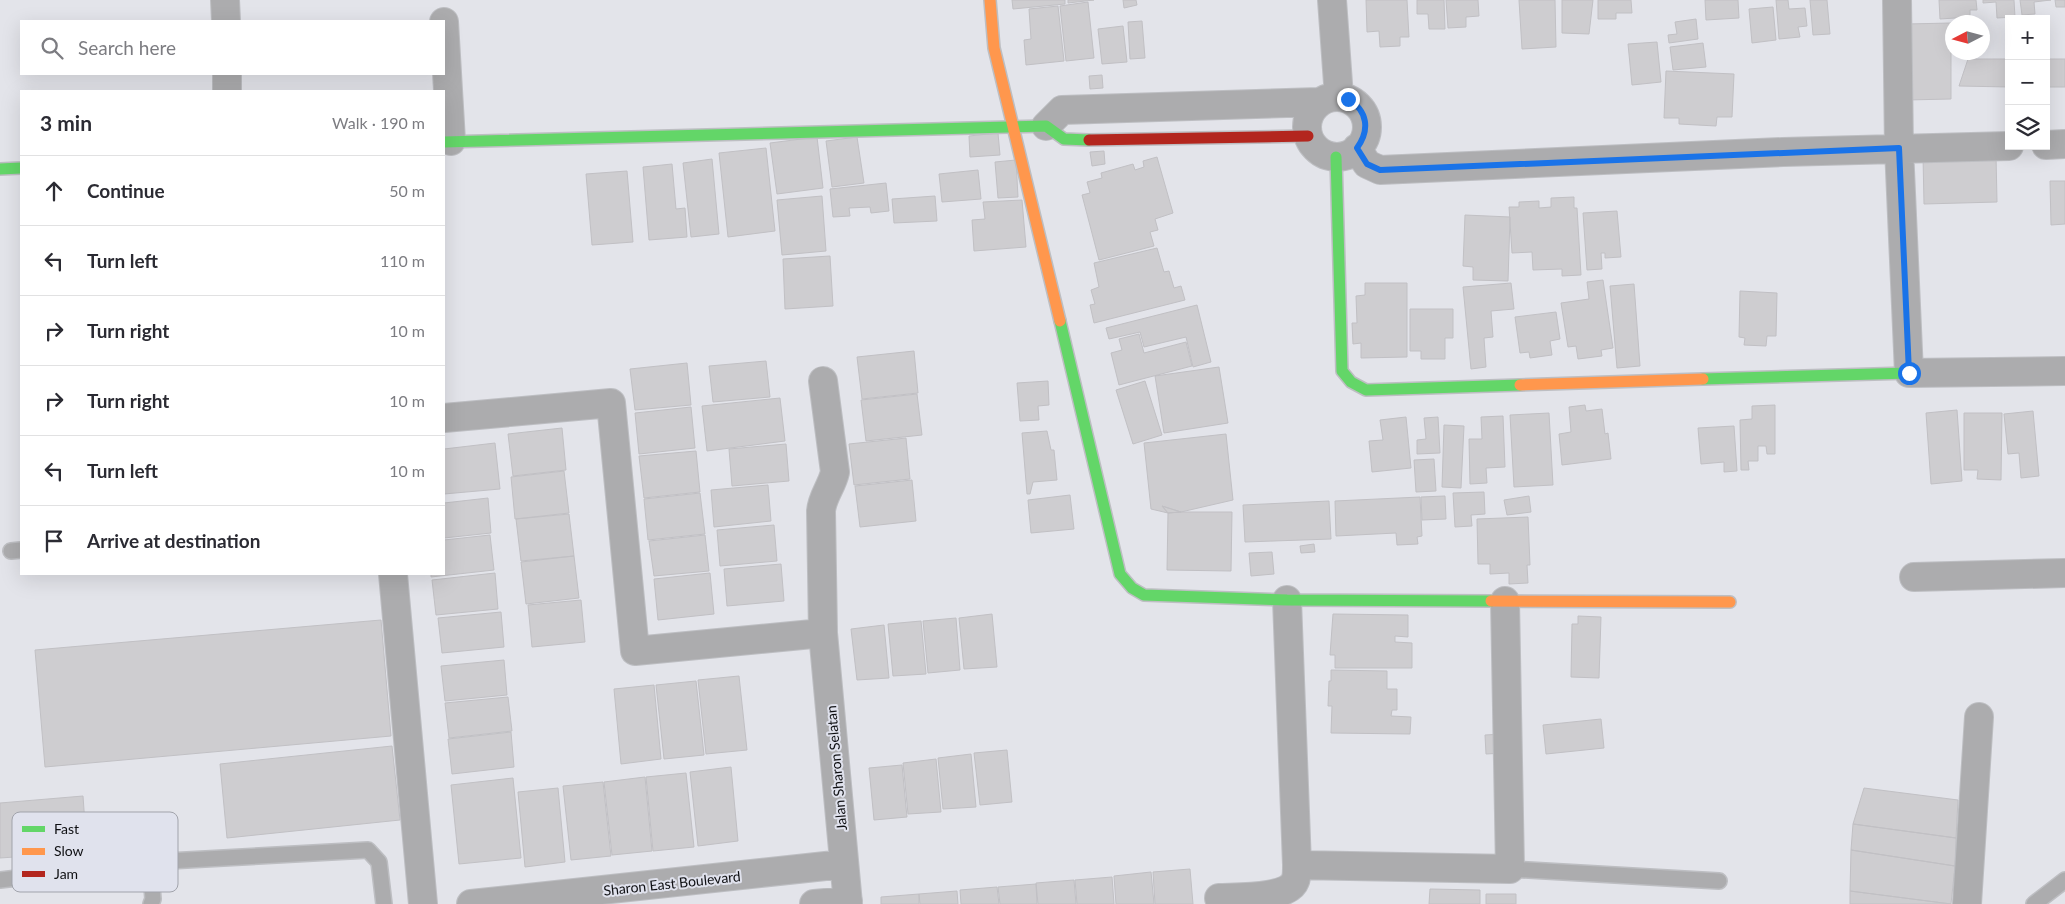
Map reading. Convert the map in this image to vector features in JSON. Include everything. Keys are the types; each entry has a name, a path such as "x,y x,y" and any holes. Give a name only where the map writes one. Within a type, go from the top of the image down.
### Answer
{"street":[{"path":"226,0 226,20"},
{"path":"442,0 444,20"},
{"path":"990,0 994,48 1120,574 1132,588 1144,595 1287,600 1730,602"},
{"path":"1329,100 1332,0"},
{"path":"1897,0 1899,148 1909,373"},
{"path":"445,52 448,142 1046,126 1064,139 1106,140 1308,136"},
{"path":"227,75 227,90"},
{"path":"1046,126 1062,110 1329,100 1357,104 1366,121 1366,131 1347,152 1342,370 1351,382 1366,390 1909,373 2065,371"},
{"path":"1329,100 1311,111 1307,123 1308,136 1314,146 1324,154 1347,152 1380,170 1899,148 2005,146"},
{"path":"2050,145 2065,144"},
{"path":"0,169 20,168"},
{"name":"Jalan Sharon Selatan","path":"823,381 835,472 833,482 822,503 821,511 823,633 848,902"},
{"path":"445,418 611,402 635,650 823,633"},
{"path":"1914,577 2065,573"},
{"path":"393,575 423,904"},
{"path":"1220,898 1271,894 1287,890 1295,882 1297,865 1287,600"},
{"path":"1297,865 1510,869 1505,601"},
{"path":"1967,904 1979,716"},
{"name":"Sharon East Boulevard","path":"471,904 844,864"},
{"path":"814,904 848,902"}],"lane":[{"path":"178,860 368,850 379,862 384,904"},
{"path":"1510,869 1719,881"},
{"path":"2034,904 2065,880"}],"building":[{"path":"1012,0 1065,0 1065,4 1013,9"},
{"path":"1068,0 1094,0 1068,3"},
{"path":"1123,0 1136,0 1137,5 1124,8"},
{"path":"1366,0 1407,0 1409,37 1400,37 1400,46 1380,47 1379,31 1367,32"},
{"path":"1417,0 1444,0 1445,29 1429,29 1428,14 1417,14"},
{"path":"1446,0 1478,0 1479,16 1466,17 1466,27 1448,28"},
{"path":"1519,0 1555,0 1556,47 1522,49"},
{"path":"1562,0 1593,0 1589,34 1562,33"},
{"path":"1598,0 1631,0 1632,13 1616,13 1616,19 1598,19"},
{"path":"1705,0 1738,0 1739,18 1706,20"},
{"path":"1776,0 1788,0 1789,9 1805,8 1807,26 1798,27 1800,37 1779,39"},
{"path":"1810,0 1827,0 1830,34 1813,35"},
{"path":"1939,0 1976,0 1977,10 1970,10 1970,15 1945,15 1945,19 1940,19"},
{"path":"1983,0 2014,0 2015,15 2005,15 2005,18 1997,18 1996,2 1983,3"},
{"path":"2020,0 2051,0 2034,2 2035,14 2022,15"},
{"path":"2055,0 2065,0 2065,7 2056,7"},
{"path":"1088,2 1094,58 1066,61 1060,6"},
{"path":"1058,6 1064,61 1026,65 1024,40 1031,39 1029,9"},
{"path":"1773,7 1776,40 1752,43 1749,9"},
{"path":"1696,19 1698,39 1669,43 1668,35 1677,34 1675,22"},
{"path":"1142,21 1145,58 1130,59 1128,22"},
{"path":"1945,23 1945,60 1951,60 1951,99 1906,100 1906,24"},
{"path":"1123,26 1127,62 1102,64 1098,29"},
{"path":"1657,42 1661,82 1632,85 1628,44"},
{"path":"1703,43 1706,67 1673,70 1670,47"},
{"path":"2005,59 2005,87 1959,86 1968,60"},
{"path":"2050,59 2065,59 2065,87 2050,87"},
{"path":"1666,71 1734,74 1732,117 1717,117 1716,126 1679,124 1679,118 1664,118"},
{"path":"1102,75 1103,88 1090,89 1089,76"},
{"path":"998,133 1000,155 970,157 969,136"},
{"path":"817,137 823,188 777,194 770,143"},
{"path":"857,137 864,183 832,187 826,141"},
{"path":"766,148 775,231 728,237 719,153"},
{"path":"1104,151 1105,164 1092,166 1090,152"},
{"path":"1996,155 1997,202 1924,204 1923,156"},
{"path":"1157,157 1173,213 1155,219 1158,230 1150,232 1154,246 1099,260 1082,195 1090,193 1087,182 1102,178 1101,173 1133,164 1135,170 1144,167 1143,161"},
{"path":"712,159 719,234 691,237 683,163"},
{"path":"1016,160 1018,197 998,198 995,162"},
{"path":"672,164 676,209 685,208 687,237 649,240 643,167"},
{"path":"978,170 981,199 942,202 939,174"},
{"path":"627,171 633,242 592,245 586,174"},
{"path":"2050,181 2065,181 2065,224 2051,225"},
{"path":"886,183 889,211 871,213 870,207 849,208 850,216 833,217 830,189"},
{"path":"822,196 826,251 782,255 777,200"},
{"path":"935,196 937,221 894,223 892,199"},
{"path":"1574,197 1574,208 1577,208 1581,275 1562,276 1562,269 1533,270 1532,252 1512,253 1509,207 1519,207 1519,202 1539,201 1539,208 1551,207 1551,198"},
{"path":"1022,200 1026,247 974,251 972,220 985,219 983,202"},
{"path":"1617,211 1621,257 1605,258 1605,253 1601,253 1602,269 1587,270 1583,213"},
{"path":"1465,215 1510,217 1508,281 1473,280 1473,267 1463,266"},
{"path":"1157,248 1164,272 1169,271 1174,288 1181,286 1185,300 1094,323 1090,305 1095,304 1091,290 1099,287 1094,263"},
{"path":"830,256 833,306 785,309 783,259"},
{"path":"1603,280 1613,348 1601,350 1602,356 1578,359 1576,346 1568,347 1561,303 1589,299 1587,282"},
{"path":"1365,283 1407,283 1407,357 1361,358 1361,343 1353,344 1352,323 1357,323 1356,296 1365,295"},
{"path":"1511,283 1514,309 1491,311 1493,337 1484,338 1486,367 1471,369 1463,287"},
{"path":"1634,284 1640,366 1617,368 1610,286"},
{"path":"1740,291 1777,293 1776,336 1767,336 1766,346 1744,345 1745,338 1739,337"},
{"path":"1197,305 1211,362 1193,367 1186,337 1144,347 1140,332 1109,339 1106,328"},
{"path":"1410,309 1453,309 1453,338 1445,338 1445,359 1421,359 1421,351 1410,351"},
{"path":"1556,312 1560,339 1550,341 1552,355 1530,358 1529,352 1520,353 1515,317"},
{"path":"1139,334 1144,353 1186,342 1192,366 1119,385 1111,353 1122,350 1119,339"},
{"path":"914,351 918,393 862,399 857,357"},
{"path":"766,361 770,397 713,402 709,366"},
{"path":"687,363 691,405 635,410 630,369"},
{"path":"1219,367 1228,423 1164,433 1155,376"},
{"path":"1048,381 1049,405 1038,406 1039,420 1020,421 1017,383"},
{"path":"1145,381 1162,435 1133,444 1116,390"},
{"path":"917,394 922,435 866,441 861,400"},
{"path":"780,398 785,441 707,451 702,406"},
{"path":"1585,405 1586,411 1602,409 1605,434 1608,433 1611,459 1562,465 1559,434 1571,432 1569,407"},
{"path":"1775,405 1775,454 1767,454 1766,446 1758,446 1758,461 1748,461 1749,470 1741,470 1740,420 1752,419 1752,406"},
{"path":"691,407 695,448 639,454 635,413"},
{"path":"1957,410 1962,481 1931,484 1926,413"},
{"path":"2033,411 2039,476 2021,478 2019,453 2008,454 2004,414"},
{"path":"1549,413 1553,485 1514,487 1510,415"},
{"path":"1964,413 2002,413 2001,480 1977,479 1978,470 1964,470"},
{"path":"1503,416 1505,467 1486,468 1487,483 1470,484 1469,439 1482,439 1481,417"},
{"path":"1406,417 1411,468 1372,472 1369,441 1383,440 1380,420"},
{"path":"1438,417 1440,453 1417,454 1417,440 1426,439 1424,418"},
{"path":"1444,425 1464,426 1461,488 1442,487"},
{"path":"1734,426 1737,471 1724,472 1724,462 1701,464 1698,428"},
{"path":"562,428 566,470 513,476 508,434"},
{"path":"1047,431 1051,450 1054,450 1057,480 1033,482 1030,494 1027,494 1022,433"},
{"path":"1226,434 1233,500 1181,512 1162,506 1168,513 1151,509 1144,443"},
{"path":"906,438 910,479 854,485 849,444"},
{"path":"495,443 500,489 445,494 445,449"},
{"path":"786,444 789,481 732,486 729,449"},
{"path":"696,451 700,492 644,498 639,456"},
{"path":"1434,459 1436,491 1416,492 1414,460"},
{"path":"564,471 569,513 515,519 511,477"},
{"path":"912,480 916,521 860,527 855,486"},
{"path":"768,485 771,521 714,527 711,490"},
{"path":"1484,492 1485,514 1471,515 1472,526 1455,527 1453,493"},
{"path":"700,493 705,534 648,540 644,499"},
{"path":"1070,495 1074,529 1031,533 1028,500"},
{"path":"1445,496 1446,519 1422,520 1421,497"},
{"path":"1529,496 1531,512 1507,515 1504,500"},
{"path":"1420,497 1422,536 1417,537 1418,544 1397,545 1396,533 1336,536 1335,501"},
{"path":"488,498 491,533 445,538 445,503"},
{"path":"1329,501 1331,539 1245,542 1243,505"},
{"path":"1162,506 1181,512 1168,513"},
{"path":"1232,512 1231,571 1167,570 1168,513"},
{"path":"569,514 574,556 521,561 516,519"},
{"path":"1528,517 1530,565 1527,565 1528,583 1509,584 1509,573 1490,574 1490,564 1478,564 1477,519"},
{"path":"774,525 777,561 720,566 717,530"},
{"path":"490,535 494,570 431,577 431,575 445,575 445,540"},
{"path":"705,535 709,571 654,576 649,541"},
{"path":"1314,544 1315,552 1301,553 1300,546"},
{"path":"1272,552 1274,574 1251,576 1249,553"},
{"path":"574,556 579,598 526,604 521,562"},
{"path":"781,564 784,601 727,606 724,569"},
{"path":"495,573 498,609 436,615 432,580"},
{"path":"710,573 714,614 658,620 654,579"},
{"path":"581,600 585,642 532,647 528,605"},
{"path":"501,612 504,647 442,653 438,618"},
{"path":"992,614 997,667 964,669 959,618"},
{"path":"1333,614 1408,615 1408,637 1395,636 1395,642 1412,643 1412,668 1335,668 1335,655 1330,655"},
{"path":"1578,616 1601,617 1599,678 1571,677 1572,624 1578,624"},
{"path":"956,618 960,670 928,673 923,621"},
{"path":"381,620 391,736 45,767 35,650"},
{"path":"921,621 926,674 893,676 888,624"},
{"path":"884,625 889,678 857,680 851,629"},
{"path":"504,660 507,695 445,701 441,666"},
{"path":"1331,670 1387,671 1387,689 1397,689 1397,710 1392,710 1391,716 1411,717 1410,734 1331,733 1332,706 1328,706"},
{"path":"739,676 747,750 706,754 698,680"},
{"path":"696,681 704,755 664,759 656,685"},
{"path":"654,685 661,759 621,764 614,689"},
{"path":"508,697 512,731 449,738 445,703"},
{"path":"1601,719 1604,748 1546,754 1543,725"},
{"path":"511,732 514,767 452,774 448,739"},
{"path":"1503,734 1504,753 1486,754 1485,735"},
{"path":"392,746 400,820 227,838 220,764"},
{"path":"1007,750 1012,802 980,805 974,753"},
{"path":"971,754 976,807 943,809 938,758"},
{"path":"936,759 941,812 908,814 903,763"},
{"path":"902,765 907,817 874,820 869,768"},
{"path":"731,767 738,841 698,846 690,772"},
{"path":"686,773 694,847 653,851 646,777"},
{"path":"645,777 652,851 612,855 604,782"},
{"path":"513,778 521,858 459,864 451,785"},
{"path":"603,782 611,856 571,860 563,786"},
{"path":"558,788 565,862 525,867 518,792"},
{"path":"1864,788 1958,800 1956,838 1853,824"},
{"path":"83,796 84,812 12,812 12,857 0,858 0,803"},
{"path":"1853,824 1956,838 1955,866 1851,850"},
{"path":"1851,850 1955,866 1951,904 1850,891"},
{"path":"1190,869 1193,904 1155,904 1153,872"},
{"path":"1151,872 1154,904 1116,904 1114,876"},
{"path":"1112,877 1114,904 1077,904 1075,880"},
{"path":"1074,880 1076,904 1038,904 1036,883"},
{"path":"1036,884 1037,904 1000,904 998,887"},
{"path":"997,887 999,904 961,904 960,890"},
{"path":"1430,889 1480,890 1480,904 1429,904"},
{"path":"957,891 958,904 920,904 919,894"},
{"path":"1850,891 1951,904 1850,904"},
{"path":"919,894 919,904 881,904 881,897"},
{"path":"1486,894 1516,894 1516,904 1486,904"}],"traffic: fast":[{"path":"445,142 1046,126 1064,139 1089,140"},
{"path":"1336,157 1342,371 1351,382 1366,390 1520,385"},
{"path":"0,169 20,168"},
{"path":"1060,321 1120,574 1132,588 1144,595 1287,600 1491,601"},
{"path":"1703,379 1909,373"}],"traffic: slow":[{"path":"990,0 994,48 1060,321"},
{"path":"1520,385 1703,379"},
{"path":"1491,601 1730,602"}],"traffic: jam":[{"path":"1089,140 1308,136"}],"route":[{"path":"1348,99 1357,104 1366,121 1366,131 1363,140 1357,148 1367,164 1380,170 1899,148 1909,373"}]}
